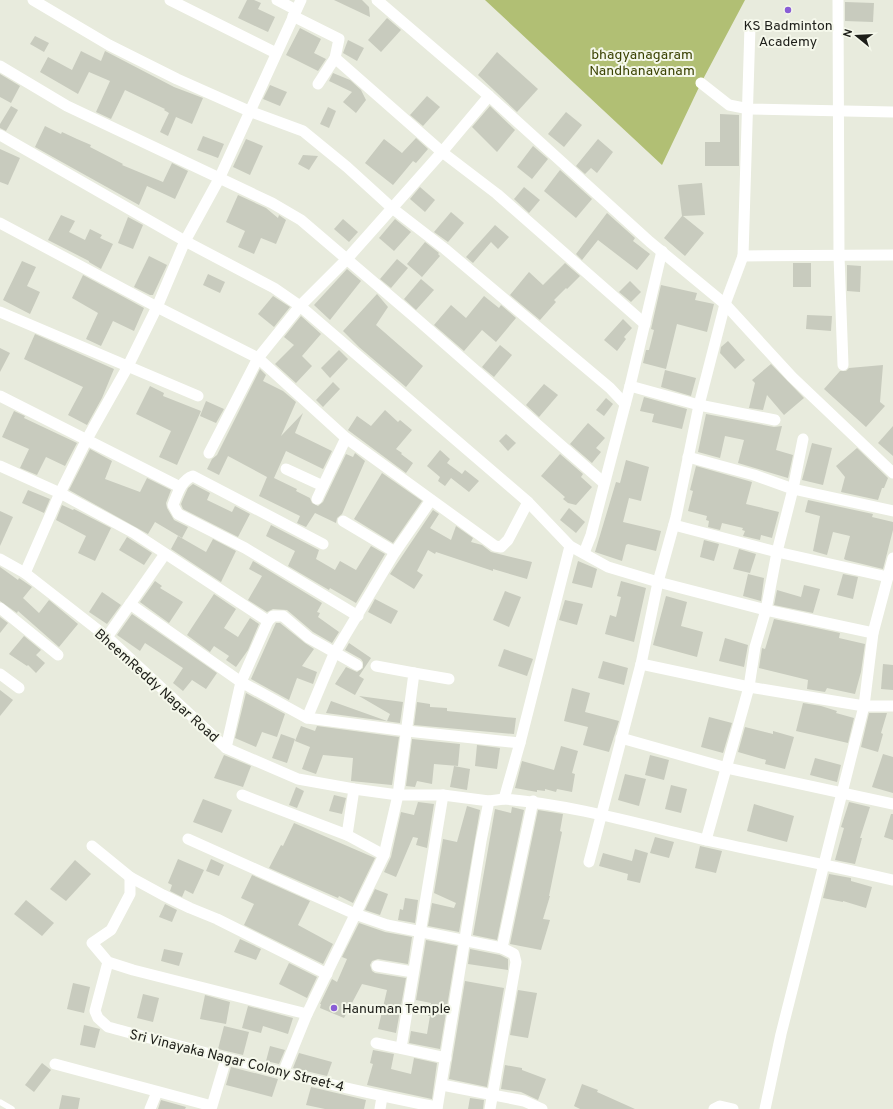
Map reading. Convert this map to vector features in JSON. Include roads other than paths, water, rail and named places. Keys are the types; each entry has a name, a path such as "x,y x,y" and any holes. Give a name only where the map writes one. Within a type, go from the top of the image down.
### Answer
{"street":[{"path":"33,0 110,45 249,111 302,131 347,167 392,208 445,249 610,388 625,404"},
{"path":"170,0 276,54"},
{"path":"277,0 296,9 338,39 335,58 318,84"},
{"path":"377,0 489,96 662,251 725,304 792,377 893,472"},
{"path":"838,0 839,256 843,364"},
{"path":"24,573 60,493 87,439 127,368 185,241 219,179 296,9"},
{"path":"589,862 603,814 621,738 641,664 658,582 674,525 699,405 725,304 743,256 749,109 750,26"},
{"path":"335,58 442,152 497,194 645,324"},
{"path":"0,66 67,106 272,203 301,220 604,483"},
{"path":"701,83 729,105 749,109 893,112"},
{"path":"209,453 258,358 300,306 346,260 442,152 489,96"},
{"path":"0,134 185,241 274,288 300,306 528,502 570,546 608,567 658,582 766,610 873,633"},
{"path":"0,223 156,307 258,358 346,438 495,546 501,547 508,540 528,502"},
{"path":"584,553 591,535 630,386 662,251"},
{"path":"743,256 893,255"},
{"path":"0,312 127,368 198,396"},
{"path":"630,386 699,405 775,420"},
{"path":"0,396 180,487"},
{"path":"317,499 346,438"},
{"path":"706,840 749,687 755,647 766,610 776,552 793,489 803,439"},
{"path":"688,457 754,475 793,489 893,511"},
{"path":"0,466 60,493 134,533 268,621"},
{"path":"286,469 323,486"},
{"path":"323,544 196,477 190,477 180,487 174,505 178,514 245,548 358,616"},
{"path":"307,718 334,654 395,552 431,500"},
{"path":"343,521 395,552"},
{"path":"674,525 776,552 888,577"},
{"path":"504,799 520,743 570,546"},
{"path":"107,637 165,554"},
{"name":"BheemReddy Nagar Road","path":"0,559 24,573 107,637 226,748 298,779 398,796 443,795 489,801 504,799 533,802 603,814 706,840 824,864 892,880"},
{"path":"765,1109 781,1034 864,706 873,633 892,563"},
{"path":"130,604 241,682 307,718 407,731 520,743"},
{"path":"0,608 58,655"},
{"path":"226,748 241,682 268,621 273,616 283,616 309,638 334,654 357,666"},
{"path":"641,664 749,687 864,706 893,706"},
{"path":"376,666 448,679"},
{"path":"283,1073 307,1014 384,855 398,796 414,673"},
{"path":"0,674 19,688"},
{"path":"621,738 727,768 893,804"},
{"path":"347,835 354,789"},
{"path":"242,795 347,835 384,855"},
{"path":"401,1048 419,932 443,795"},
{"path":"437,1108 489,801"},
{"path":"502,948 533,802"},
{"path":"188,839 355,914 387,925 502,948 514,954 516,962 490,1109"},
{"path":"92,846 130,877 176,902 217,919 327,974"},
{"path":"130,877 130,894 112,930 92,943 108,962 133,970 307,1014"},
{"name":"Sri Vinayaka Nagar Colony Street-4","path":"108,962 95,1012 103,1024 108,1027 226,1059 382,1097 437,1108"},
{"path":"377,966 413,972"},
{"path":"376,1043 446,1058"},
{"path":"55,1064 212,1108 226,1059"},
{"path":"442,1085 493,1094 524,1102 542,1109"},
{"path":"150,1109 157,1092"},
{"path":"380,1109 382,1097"},
{"path":"717,1107 733,1109"}],"lane":[{"path":"0,1102 12,1109"}],"place":[{"name":"KS Badminton Academy","path":"788,10"},
{"name":"Hanuman Temple","path":"334,1008"}],"park label":[{"name":"bhagyanagaram Nandhanavanam","path":"642,62"}]}
